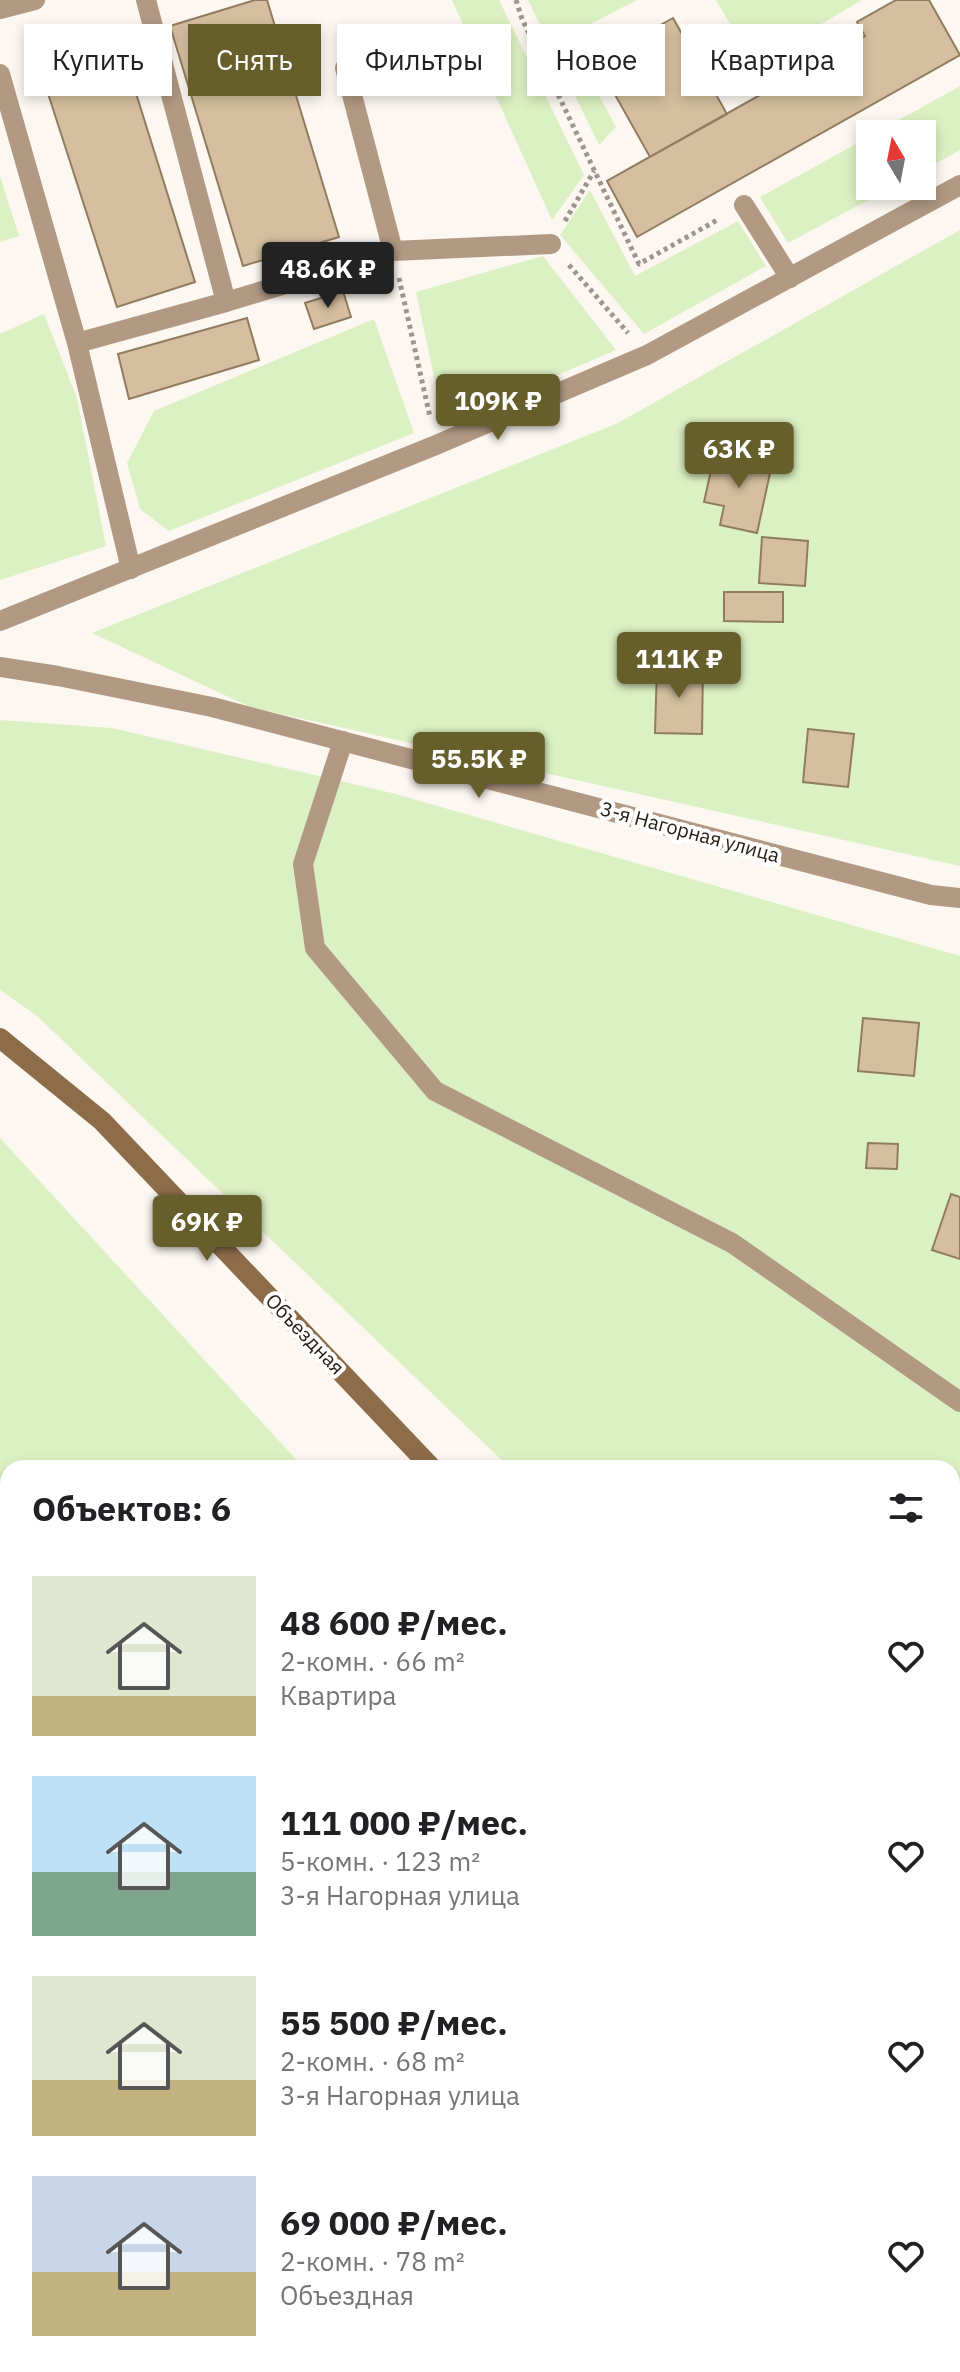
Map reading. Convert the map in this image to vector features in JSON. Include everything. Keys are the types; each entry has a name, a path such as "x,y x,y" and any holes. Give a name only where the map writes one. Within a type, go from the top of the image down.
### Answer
{"street":[{"path":"0,9 35,0"},
{"path":"146,0 226,302"},
{"path":"0,74 77,343 131,569"},
{"path":"352,96 393,251"},
{"path":"0,621 436,445 647,355 960,185"},
{"path":"744,205 790,278"},
{"path":"77,343 393,251 551,244"},
{"name":"3-я Нагорная улица","path":"0,667 212,707 931,895 960,898"},
{"path":"343,741 303,864 315,948 435,1091 732,1243 960,1402"},
{"name":"Объездная","path":"0,1038 102,1121 424,1460"}],"path":[{"path":"516,0 522,19 639,264 744,205"},
{"path":"594,170 551,244 647,355"},
{"path":"393,251 436,445"}],"green space":[{"path":"452,0 499,0 511,24 463,24"},
{"path":"528,0 637,0 590,24 540,24"},
{"path":"716,0 862,0 822,24 730,24"},
{"path":"511,25 527,58 527,96 546,96 584,175 552,220 496,96 511,96"},
{"path":"960,86 960,150 936,163 936,120 899,120"},
{"path":"575,96 599,96 616,127 599,145"},
{"path":"856,144 856,200 868,200 788,243 760,197"},
{"path":"0,176 19,236 0,242"},
{"path":"590,190 635,276 738,221 766,266 644,334 560,235"},
{"path":"960,230 960,866 250,707 92,633 616,424"},
{"path":"543,256 616,350 444,424 416,292"},
{"path":"44,314 77,398 106,546 0,580 0,334"},
{"path":"374,319 414,433 169,531 140,509 127,463 154,411"},
{"path":"0,720 112,728 392,793 960,956 960,1460 502,1460 37,1016 0,990"},
{"path":"0,1138 297,1460 0,1460"}],"building":[{"path":"255,0 267,0 274,24 188,24 188,85 172,25"},
{"path":"896,0 929,0 960,55 637,237 607,181 758,96 863,96 865,36 863,24 857,22"},
{"path":"673,18 681,32 681,96 717,96 727,114 650,157 616,96 665,96 665,24 662,24"},
{"path":"49,96 137,96 195,282 117,307"},
{"path":"191,96 296,96 339,237 243,266"},
{"path":"343,291 351,317 314,329 305,303"},
{"path":"247,318 259,360 129,399 118,354"},
{"path":"715,452 772,464 757,533 720,525 724,506 704,502"},
{"path":"762,537 808,541 805,586 759,583"},
{"path":"724,592 783,592 783,622 724,621"},
{"path":"657,666 703,667 702,734 655,733"},
{"path":"808,729 854,734 848,787 803,782"},
{"path":"863,1018 919,1023 914,1076 858,1071"},
{"path":"868,1143 898,1144 897,1169 866,1168"},
{"path":"951,1194 960,1197 960,1259 932,1250"}]}
